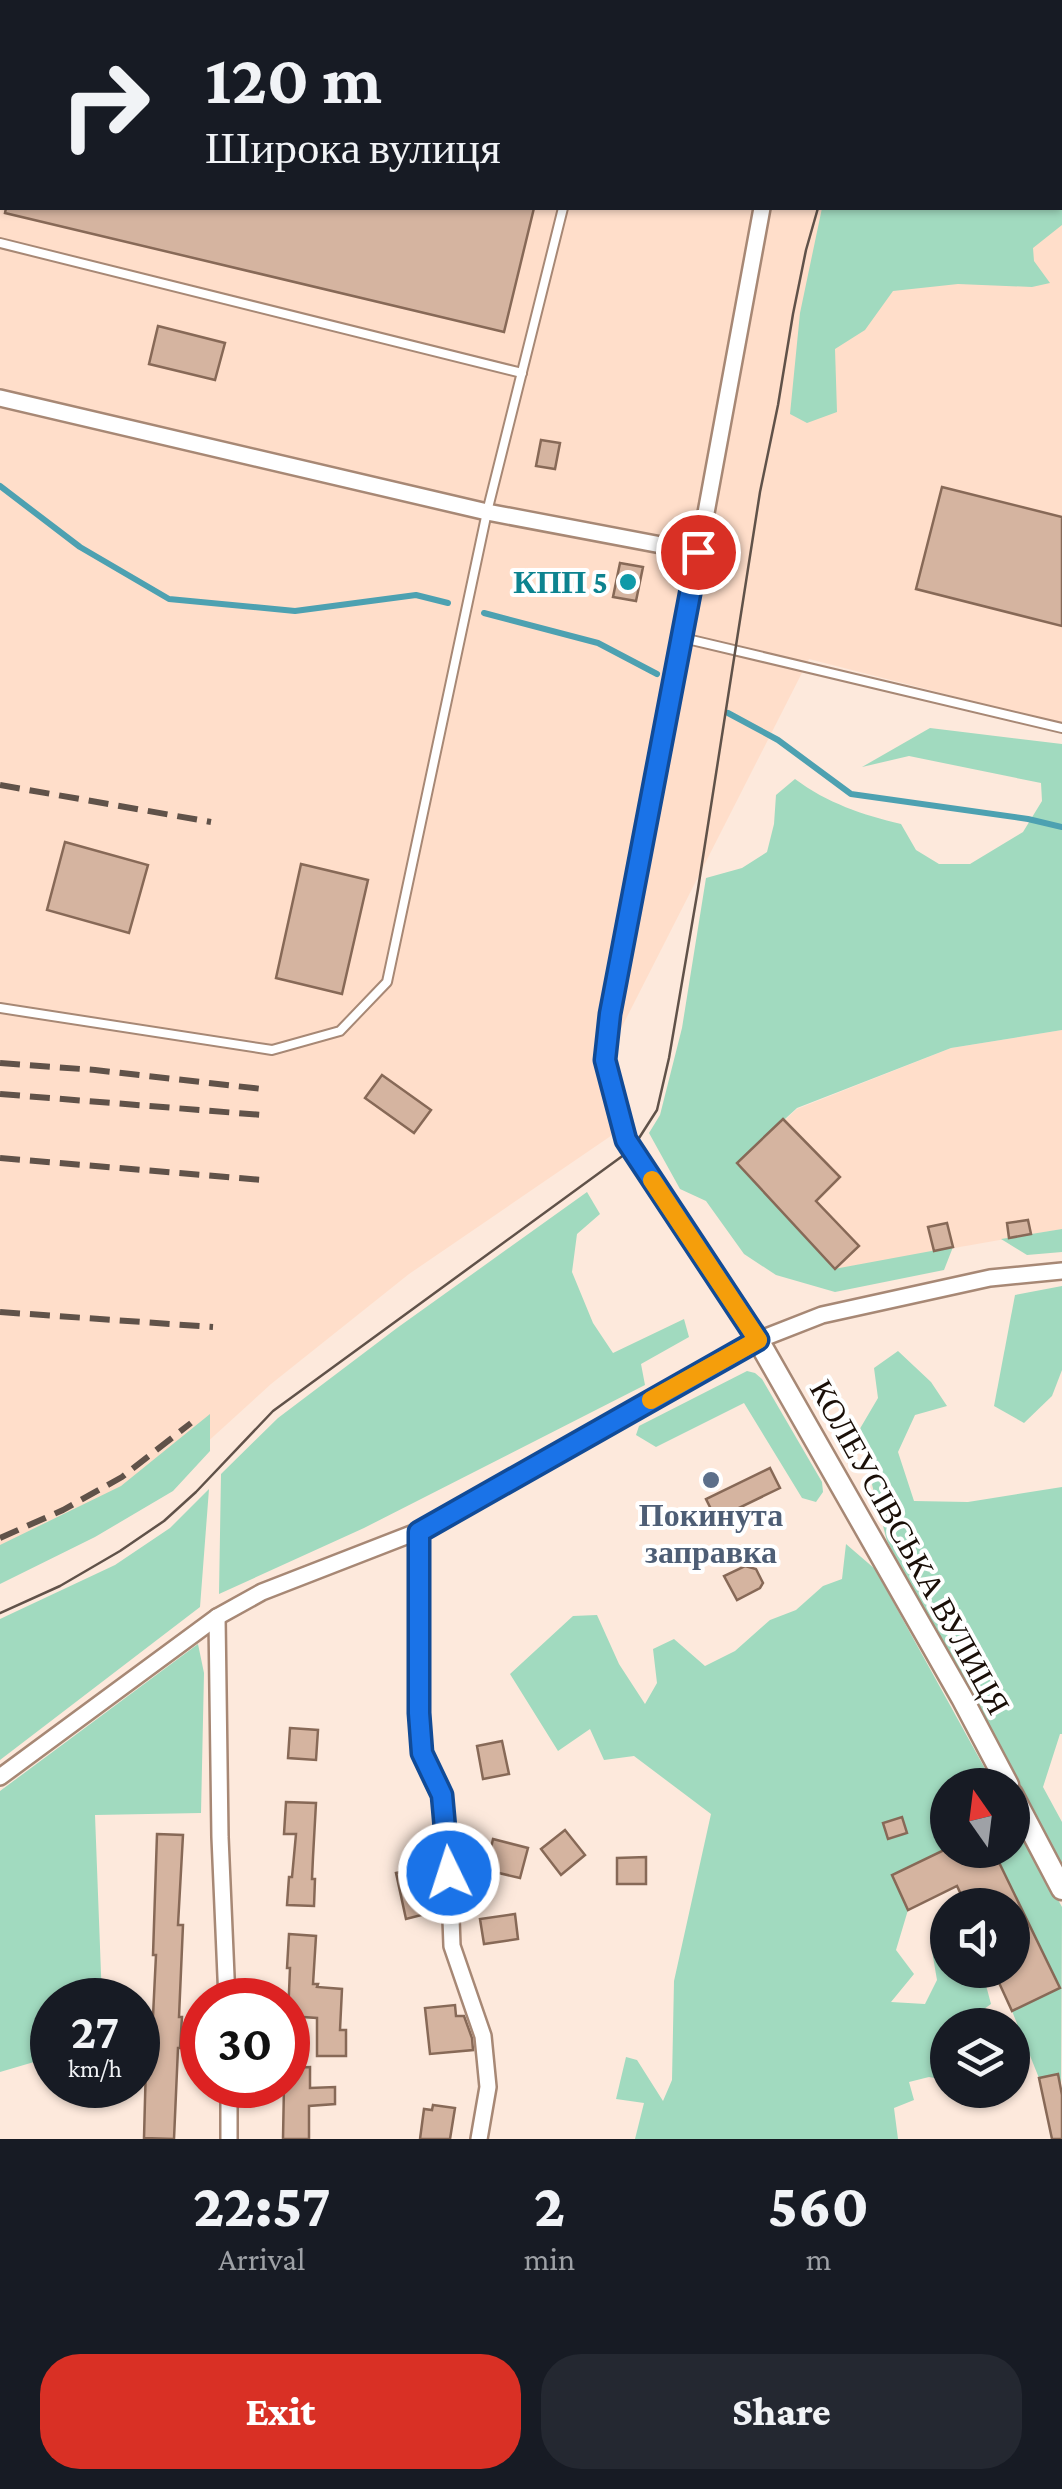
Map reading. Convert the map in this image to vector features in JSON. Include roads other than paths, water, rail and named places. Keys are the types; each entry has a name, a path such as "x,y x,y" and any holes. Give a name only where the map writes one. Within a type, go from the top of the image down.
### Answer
{"street":[{"path":"758,1340 626,1140 605,1060 610,1014 762,210"},
{"path":"0,398 488,512 698,552"},
{"path":"0,1776 217,1617 262,1592 419,1532 758,1340 840,1311 990,1278 1062,1271"},
{"name":"КОЛЕУСІВСЬКА ВУЛИЦЯ","path":"758,1340 999,1768"},
{"path":"419,1532 422,1753 442,1795 448,1836 452,1946 484,2036 488,2087 479,2139"},
{"path":"217,1617 226,1978"},
{"path":"1030,1828 1062,1888"},
{"path":"229,2139 230,2108"}],"lane":[{"path":"0,1008 272,1050 340,1031 387,982 488,512 563,210"},
{"path":"0,244 522,373"},
{"path":"683,638 1062,728"}],"waterway":[{"path":"0,486 80,547 169,599 295,611 416,595 448,603"},
{"path":"484,613 598,643 657,674"},
{"path":"728,713 778,740 851,794 1062,827"}],"tram line":[{"path":"0,1613 60,1586 164,1521 273,1411 632,1149 657,1110 698,889 760,492 806,250 817,210"}],"railway":[{"path":"0,785 211,822"},
{"path":"0,1063 262,1089"},
{"path":"0,1094 262,1115"},
{"path":"0,1158 263,1180"},
{"path":"0,1312 213,1327"},
{"path":"0,1538 63,1510 122,1477 191,1423"}],"place":[{"name":"КПП 5","path":"628,582"},
{"name":"Покинута заправка","path":"711,1480"}]}
